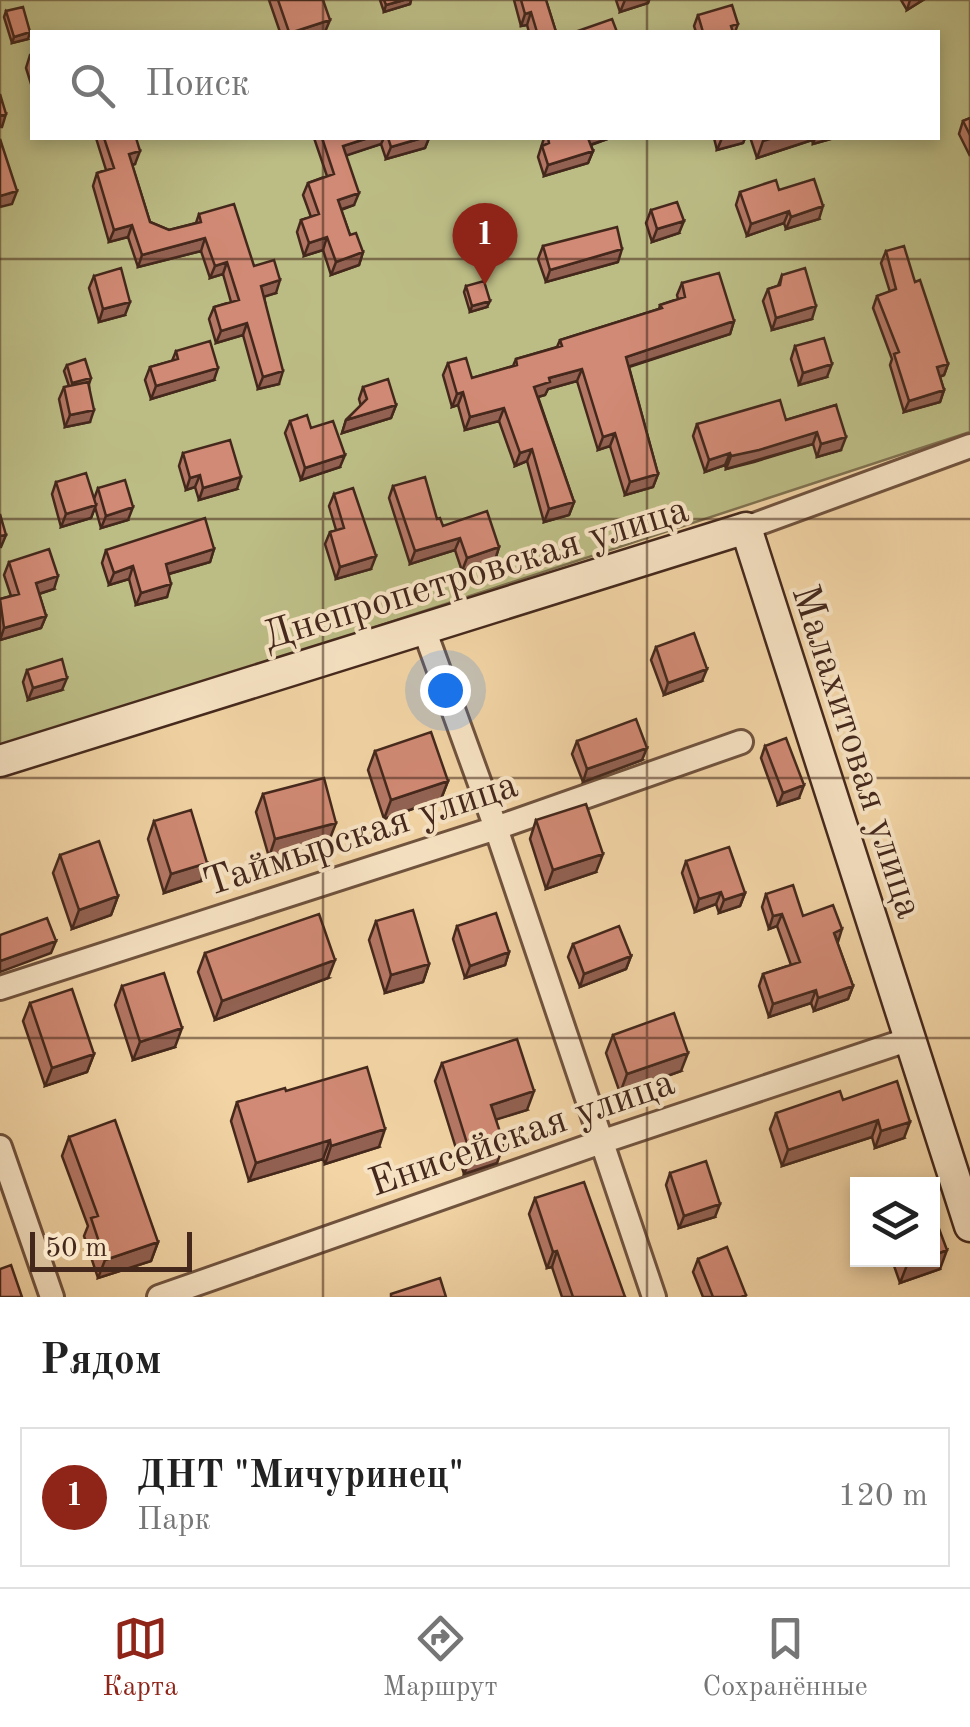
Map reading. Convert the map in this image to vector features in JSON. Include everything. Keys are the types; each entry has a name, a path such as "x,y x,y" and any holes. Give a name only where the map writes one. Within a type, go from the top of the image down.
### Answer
{"street":[{"name":"Днепропетровская улица","path":"0,761 746,528 970,446"},
{"name":"Малахитовая улица","path":"746,528 970,1226"},
{"path":"424,629 496,828 654,1297"},
{"name":"Таймырская улица","path":"0,988 496,828 741,742"},
{"name":"Енисейская улица","path":"158,1297 910,1039"},
{"path":"0,1147 52,1297"}],"green space":[{"path":"0,0 970,0 970,432 0,750"}],"building":[{"path":"278,0 323,0 330,20 288,30"},
{"path":"521,0 546,0 555,30 536,30 531,12 525,14"},
{"path":"732,5 738,24 731,26 732,30 702,30 698,15"},
{"path":"23,7 30,32 14,37 6,11"},
{"path":"612,19 616,30 581,30"},
{"path":"0,94 6,114 0,116"},
{"path":"0,139 17,191 0,196"},
{"path":"105,140 137,140 140,151 129,154 150,222 169,230 201,222 199,214 234,204 254,266 274,260 280,280 261,286 283,371 263,377 247,323 221,331 214,307 239,300 227,262 215,266 205,238 142,255 132,225 114,230 97,173 114,168"},
{"path":"323,140 362,140 343,146 359,193 338,200 350,235 356,233 363,252 336,262 327,237 309,243 301,220 319,214 308,183 334,174"},
{"path":"389,140 415,140 391,147"},
{"path":"548,140 589,140 593,151 548,165 542,146"},
{"path":"814,179 823,206 791,217 789,211 751,224 740,192 776,180 779,190"},
{"path":"677,202 684,221 657,229 651,210"},
{"path":"617,227 622,249 550,270 543,246"},
{"path":"904,246 915,282 920,280 948,364 937,367 944,390 909,401 894,354 899,352 877,296 896,289 886,251"},
{"path":"121,268 130,302 103,309 94,276"},
{"path":"805,268 816,306 776,318 768,289 780,285 782,275"},
{"path":"719,273 734,321 626,357 658,474 630,482 615,433 603,437 582,369 549,378 550,382 534,387 574,502 549,509 532,449 520,453 504,408 470,417 463,392 457,394 448,363 466,358 472,378 517,365 516,359 562,346 560,340 662,308 660,305 685,297 682,283"},
{"path":"484,281 490,301 472,306 466,286"},
{"path":"824,338 832,364 803,373 795,346"},
{"path":"210,341 218,368 156,386 150,367 178,359 176,351"},
{"path":"85,359 91,378 72,383 67,365"},
{"path":"388,379 396,405 346,420 367,399 363,387"},
{"path":"88,382 94,410 70,415 64,387"},
{"path":"780,400 786,420 836,405 846,437 821,444 817,432 709,460 697,424"},
{"path":"307,415 311,428 333,421 345,455 305,468 290,421"},
{"path":"230,440 241,477 203,488 200,475 190,478 183,453"},
{"path":"86,473 96,505 66,514 56,482"},
{"path":"425,477 437,519 443,526 487,511 499,547 467,558 460,538 415,551 393,486"},
{"path":"125,480 133,507 106,516 98,488"},
{"path":"353,488 376,556 340,567 330,532 344,528 334,494"},
{"path":"0,514 6,535 0,536"},
{"path":"205,518 214,549 166,564 171,584 141,593 133,566 114,573 106,550"},
{"path":"49,549 58,576 36,583 46,616 4,628 0,599 19,594 9,562"},
{"path":"694,633 707,669 668,683 656,647"},
{"path":"62,659 67,678 33,688 27,670"},
{"path":"636,719 647,748 587,769 577,741"},
{"path":"431,732 448,781 391,800 375,751"},
{"path":"786,738 804,785 783,793 765,746"},
{"path":"324,778 336,823 275,839 263,794"},
{"path":"586,804 603,854 553,870 536,820"},
{"path":"191,810 207,863 171,874 154,821"},
{"path":"99,841 118,896 79,910 60,855"},
{"path":"729,847 745,893 724,900 721,892 699,899 686,861"},
{"path":"793,885 803,916 833,905 842,929 834,933 853,986 818,998 816,990 773,1004 763,974 800,962 782,914 773,916 766,894"},
{"path":"413,910 429,964 391,975 376,921"},
{"path":"496,913 509,952 470,966 457,926"},
{"path":"319,914 335,960 222,1001 205,953"},
{"path":"47,918 56,941 0,961 0,935"},
{"path":"619,926 631,956 584,974 573,944"},
{"path":"164,973 182,1028 140,1042 122,986"},
{"path":"72,989 94,1054 52,1068 30,1003"},
{"path":"674,1013 688,1053 627,1074 613,1035"},
{"path":"517,1039 534,1091 491,1105 504,1144 471,1156 442,1063"},
{"path":"367,1067 385,1129 331,1146 330,1140 256,1163 237,1102"},
{"path":"897,1081 910,1122 881,1131 878,1120 788,1150 776,1113 840,1091 843,1100"},
{"path":"115,1120 158,1242 105,1260 91,1218 98,1216 69,1137"},
{"path":"706,1161 720,1204 684,1216 670,1173"},
{"path":"584,1182 625,1297 573,1297 557,1251 553,1252 535,1198"},
{"path":"940,1231 947,1250 940,1253"},
{"path":"727,1247 746,1295 713,1297 698,1259"},
{"path":"11,1265 22,1297 0,1297 0,1269"},
{"path":"440,1278 446,1297 391,1297 391,1294"}],"place":[{"name":"ДНТ \"Мичуринец\"","path":"485,285"}]}
